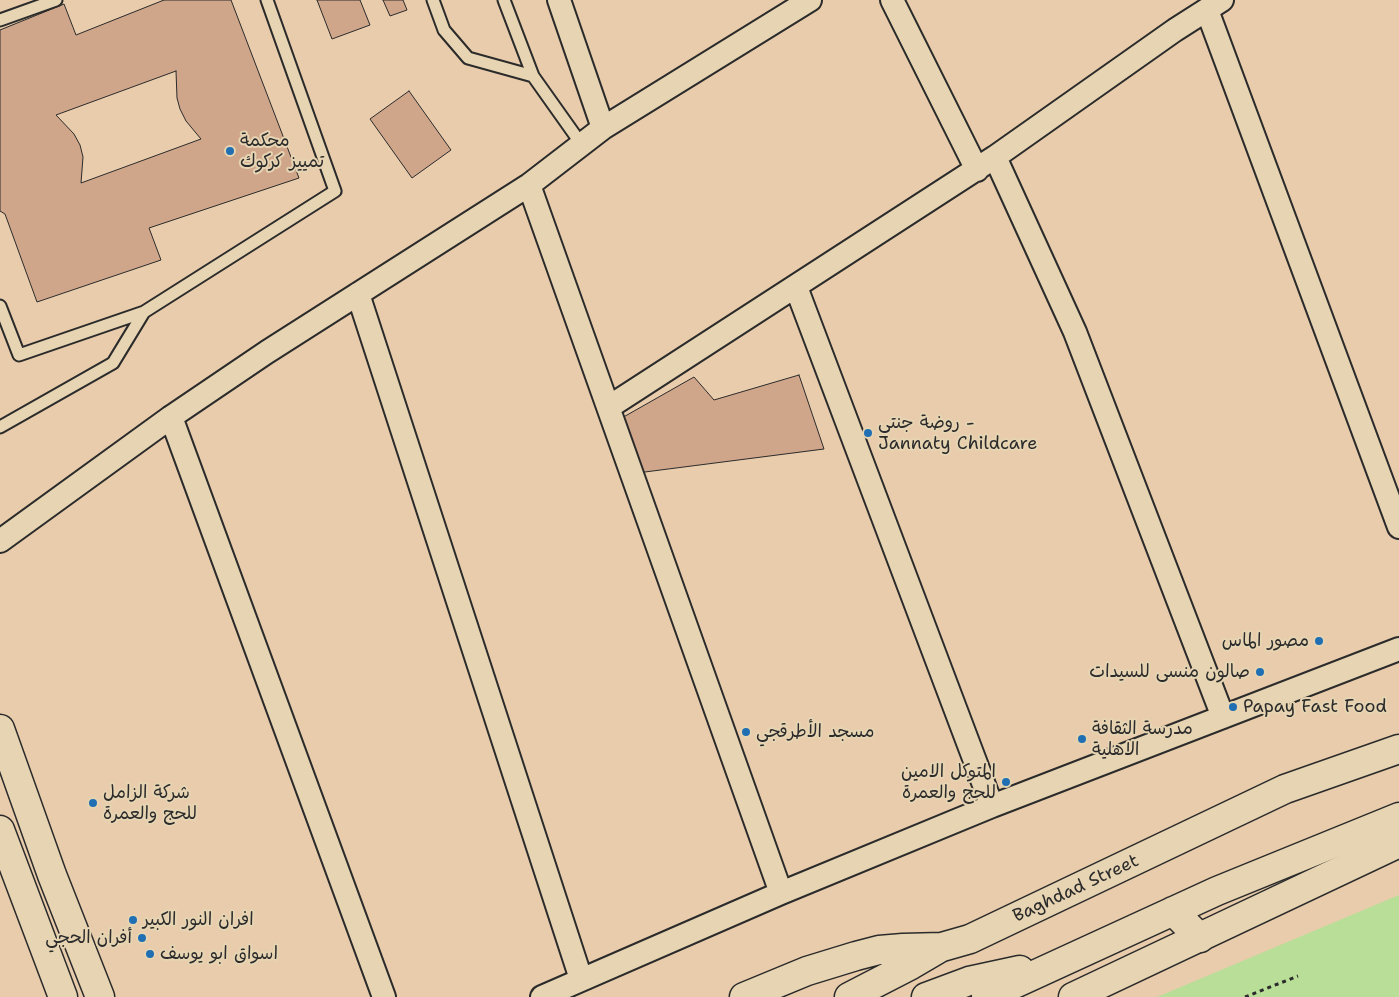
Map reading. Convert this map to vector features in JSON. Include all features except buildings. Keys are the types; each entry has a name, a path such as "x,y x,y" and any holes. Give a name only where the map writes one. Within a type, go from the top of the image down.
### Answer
{"main road":[{"path":"0,729 52,875 99,991"},
{"name":"Baghdad Street","path":"744,997 807,971 879,950 942,947 970,939 1285,789 1399,749"},
{"path":"986,997 1217,891 1399,817"},
{"path":"0,830 61,995"},
{"path":"1073,997 1399,843"},
{"path":"1173,911 1200,938"},
{"path":"849,997 903,970 942,947"},
{"path":"934,994 969,981 996,974 1050,967"}],"street":[{"path":"559,0 603,128"},
{"path":"0,541 171,417 267,352 529,185 603,128 785,7 810,0"},
{"path":"892,0 977,170"},
{"path":"609,407 977,170 1174,30 1215,5 1399,527"},
{"path":"996,157 1075,332 1223,717"},
{"path":"529,185 781,893"},
{"path":"796,287 992,806"},
{"path":"358,294 581,979"},
{"path":"171,417 384,997"},
{"path":"542,997 781,893 992,806 1399,649"}],"lane":[{"path":"0,20 56,0"},
{"path":"0,306 19,355 144,312 335,191 267,0"},
{"path":"433,0 444,30 468,58 533,76"},
{"path":"504,0 533,76 582,144"},
{"path":"0,427 113,363 144,312"}],"path":[{"path":"1245,997 1298,976"}],"green space":[{"path":"1399,895 1399,997 1157,997"}],"place":[{"name":"محكمة تمييز كركوك","path":"230,151"},
{"name":"روضة جنتي - Jannaty Childcare","path":"868,433"},
{"name":"مصور الماس","path":"1319,641"},
{"name":"صالون منسى للسيدات","path":"1260,672"},
{"name":"Papay Fast Food","path":"1233,707"},
{"name":"مسجد الأطرقجي","path":"746,732"},
{"name":"مدرسة الثقافة الاهلية","path":"1082,739"},
{"name":"المتوكل الامين للحج والعمرة","path":"1006,782"},
{"name":"شركة الزامل للحج والعمرة","path":"93,803"},
{"name":"افران النور الكبير","path":"133,920"},
{"name":"أفران الحجي","path":"142,938"},
{"name":"اسواق ابو يوسف","path":"150,954"}]}
